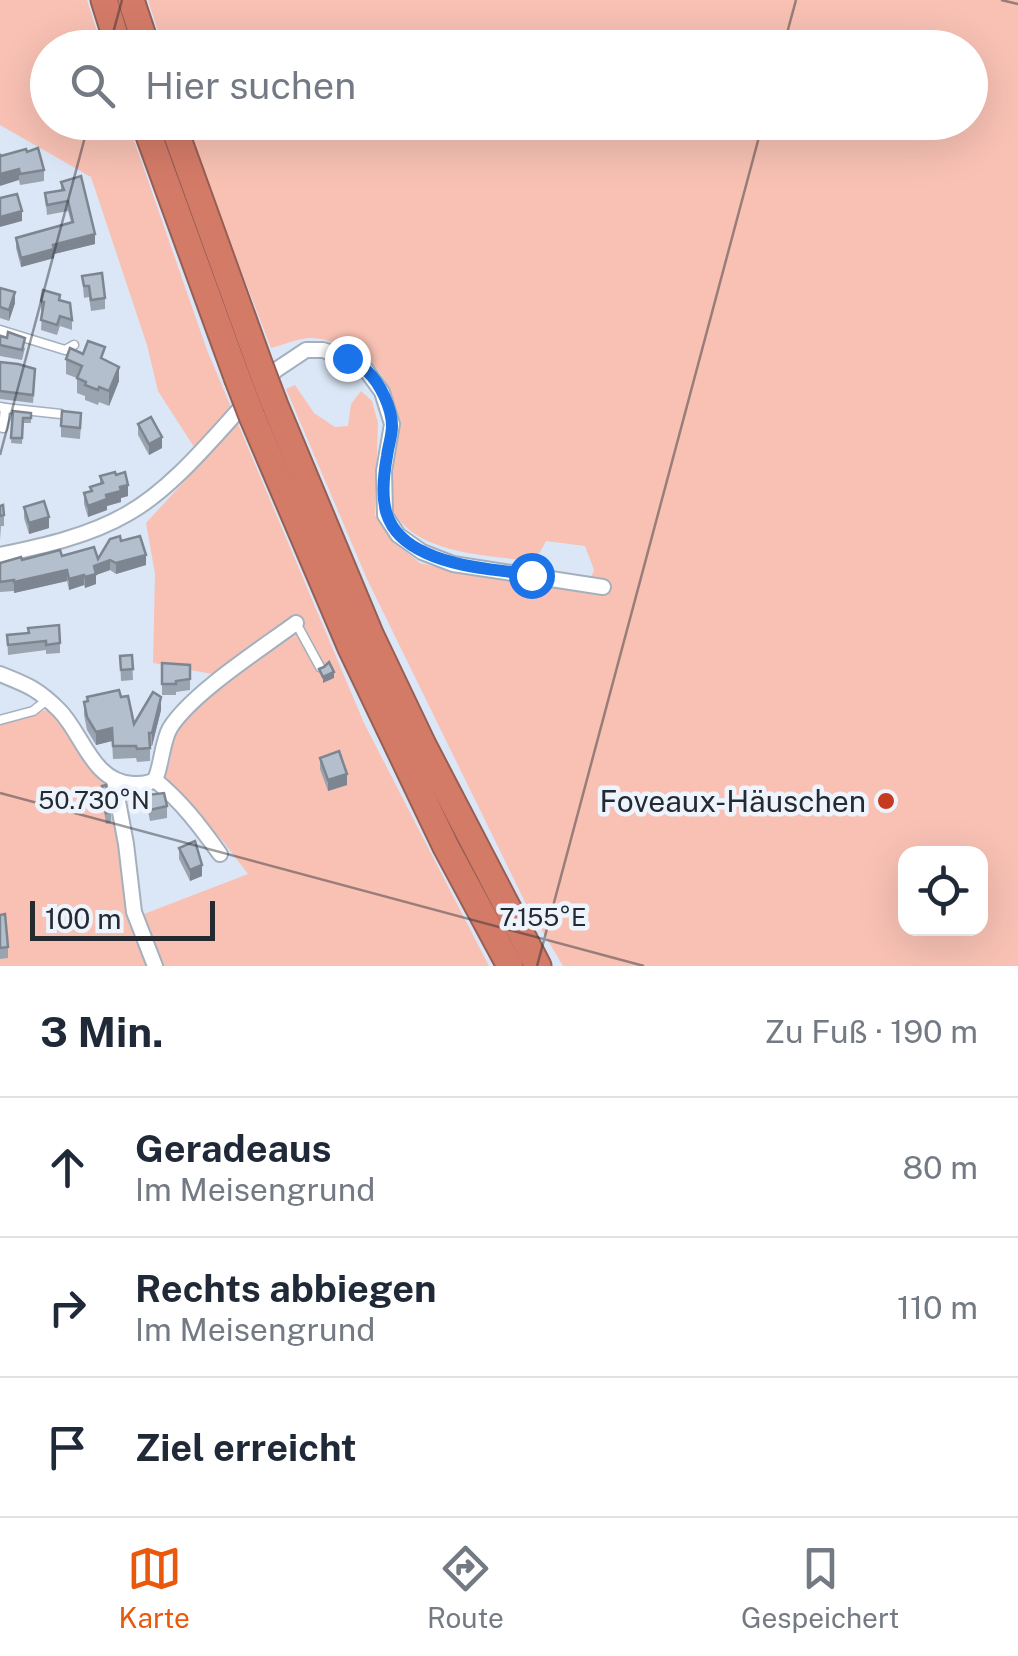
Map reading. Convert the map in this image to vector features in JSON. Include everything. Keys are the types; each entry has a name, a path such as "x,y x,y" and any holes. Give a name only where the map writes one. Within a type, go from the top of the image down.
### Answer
{"highway":[{"path":"104,0 114,30"},
{"path":"131,0 141,30"},
{"path":"151,140 263,410 351,648 446,846 510,966"},
{"path":"177,140 248,372"},
{"path":"263,410 423,745 538,966"}],"street":[{"path":"0,555 55,542 128,513 197,456 276,370 306,350 323,350 366,370 382,392 392,424 384,471 385,515 398,535 422,552 453,564 603,587"},
{"path":"158,782 168,732 188,707 296,623"},
{"path":"0,674 28,685 60,711 97,766 114,780 126,784 158,782"},
{"path":"114,780 134,912 155,966"},
{"path":"158,782 190,812 220,854"}],"lane":[{"path":"0,330 65,350 74,345"},
{"path":"3,428 2,408 61,414"},
{"path":"296,623 320,667"},
{"path":"0,720 34,712 47,700"}],"shaded area":[{"path":"0,0 87,0 97,30 30,30 30,140 134,140 207,350 364,723 489,966 163,966 144,914 248,874 222,840 162,782 170,762 173,735 228,677 153,663 155,574 146,523 203,461 158,391 147,345 91,177 0,125"},
{"path":"148,0 1018,0 1018,966 563,966 525,902 367,579 286,389 295,385 314,413 335,427 348,426 351,404 361,391 372,401 378,423 375,515 395,543 420,563 585,591 594,570 585,546 546,541 535,561 446,548 415,534 394,512 390,500 396,423 391,393 384,379 360,355 329,341 309,338 271,348 194,140 988,140 988,30 158,30"},
{"path":"50,709 91,766 107,780 130,916 147,966 0,966 0,722"}],"building":[{"path":"38,148 44,170 20,174 19,169 0,174 0,154"},
{"path":"81,176 95,234 21,258 16,238 73,222 68,201 47,205 45,193 64,190 61,182"},
{"path":"17,194 22,211 0,217 0,198"},
{"path":"102,273 105,298 91,300 89,286 84,286 82,276"},
{"path":"0,288 15,292 9,310 0,307"},
{"path":"43,290 70,303 72,320 60,316 57,325 41,320"},
{"path":"8,332 25,338 22,350 0,345 0,336 7,338"},
{"path":"88,341 105,347 101,358 119,367 109,391 85,385 77,378 82,366 66,359 70,348 83,354"},
{"path":"0,362 35,369 33,395 0,391"},
{"path":"13,411 31,413 31,418 23,418 22,438 11,438"},
{"path":"62,411 81,413 80,428 61,426"},
{"path":"151,417 162,437 149,444 138,424"},
{"path":"125,472 128,485 88,506 84,493 103,483 100,476"},
{"path":"44,501 49,517 29,523 24,507"},
{"path":"120,536 121,541 140,536 146,555 116,563 110,560 94,566 96,574 85,577 69,579 67,570 0,582 0,563 60,550 62,556 94,547 98,559 110,539"},
{"path":"59,625 60,643 8,645 7,635"},
{"path":"132,655 133,669 121,670 120,656"},
{"path":"329,662 334,672 323,677 319,669"},
{"path":"162,663 190,665 190,679 162,684"},
{"path":"119,690 121,697 128,696 134,724 153,692 161,697 149,733 150,748 113,746 112,728 96,732 87,717 87,697"},
{"path":"339,751 347,774 328,780 320,758"},
{"path":"106,785 111,812 106,813 102,786"},
{"path":"164,793 167,806 150,810 147,795"},
{"path":"195,841 202,865 190,870 179,848"},
{"path":"5,914 8,947 0,948 0,915"}],"place":[{"name":"Foveaux-Häuschen","path":"886,801"}],"route":[{"path":"347,358 366,370 382,392 392,424 383,493 385,515 398,535 422,552 453,564 531,575"}]}
